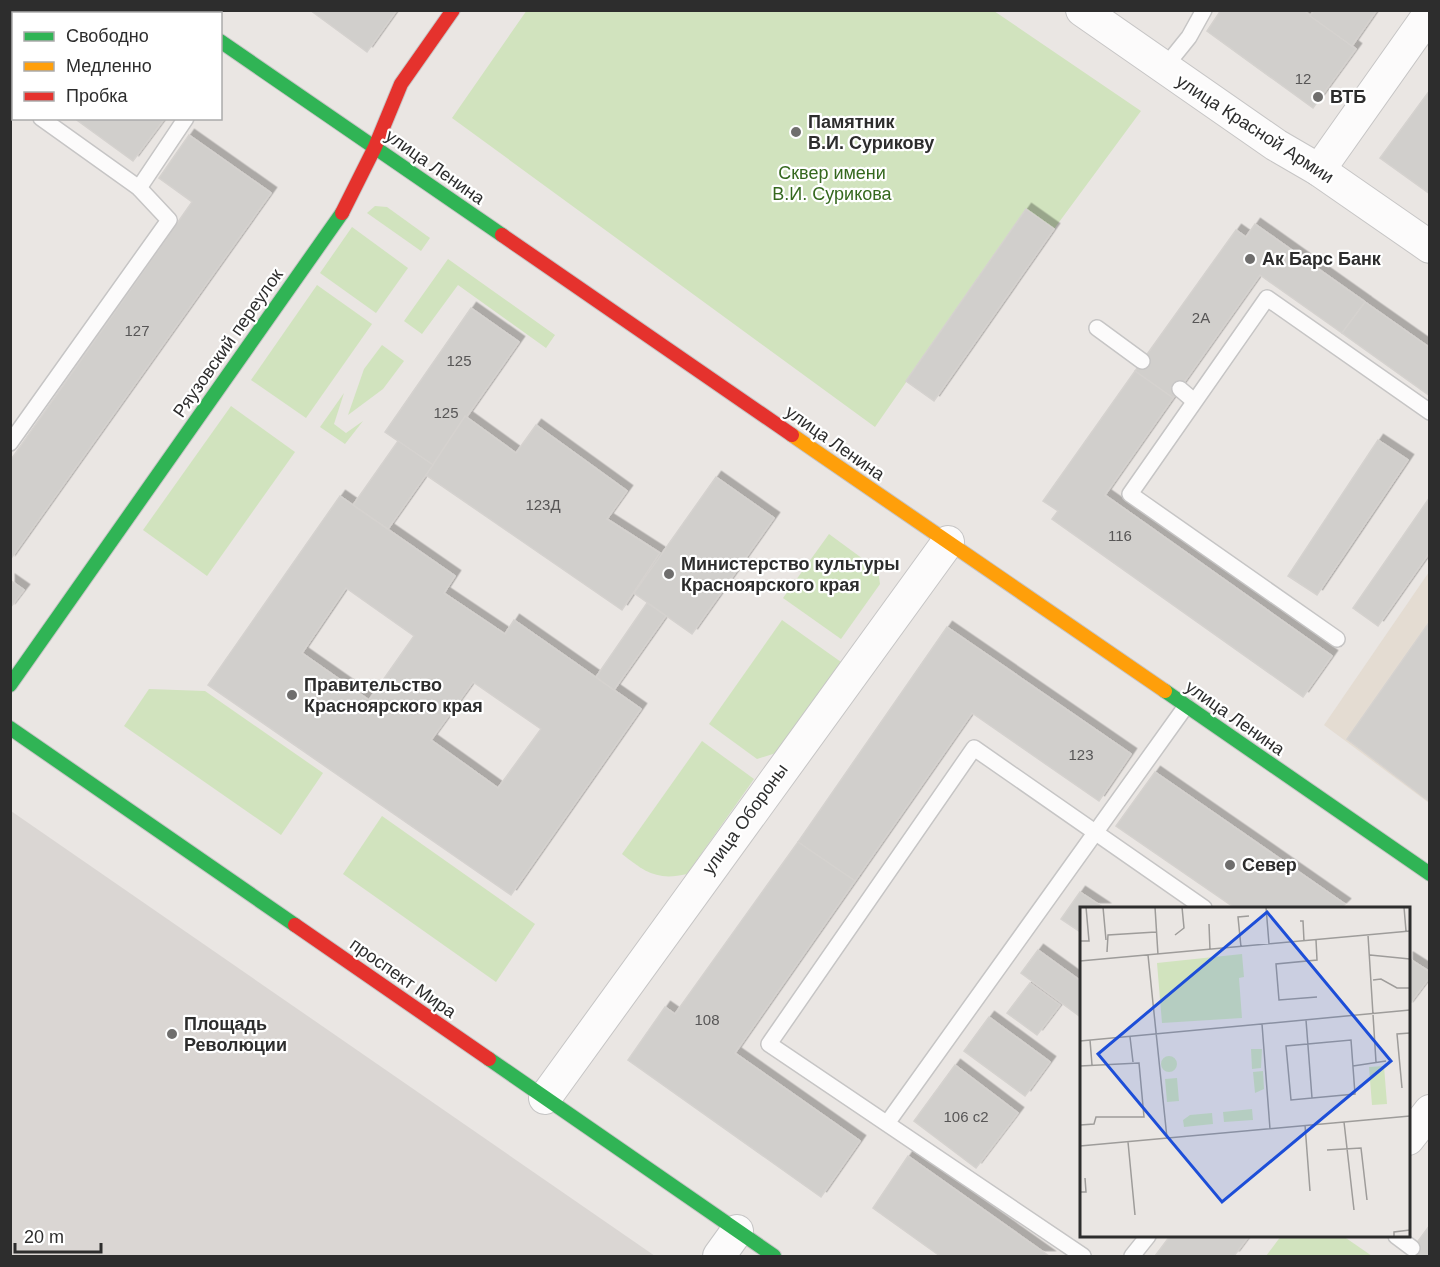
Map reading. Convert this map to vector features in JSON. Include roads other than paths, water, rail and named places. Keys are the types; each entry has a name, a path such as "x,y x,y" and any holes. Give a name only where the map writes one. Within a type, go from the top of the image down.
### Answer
{"main road":[{"name":"Ряузовский переулок","path":"10,685 345,209 375,147 401,84 453,10"},
{"name":"улица Ленина","path":"227,49 375,147 1430,874"},
{"name":"проспект Мира","path":"10,728 774,1257"}],"street":[{"name":"улица Красной Армии","path":"1082,10 1276,145 1319,170 1430,247"},
{"path":"1319,170 1430,13"},
{"name":"улица Обороны","path":"545,1098 948,542"},
{"path":"1410,1136 1430,1111"},
{"path":"719,1257 737,1231"}],"lane":[{"path":"1164,68 1189,37 1204,10"},
{"path":"10,443 169,220 139,188 44,120"},
{"path":"139,188 185,120"},
{"path":"1337,639 1130,494 1267,298 1430,412"},
{"path":"1097,328 1142,361"},
{"path":"1180,389 1194,400"},
{"path":"888,1122 1186,706"},
{"path":"1083,1257 888,1122 769,1044 974,748 1201,907"},
{"path":"1132,1257 1147,1237"},
{"path":"1397,1237 1412,1248"}],"place":[{"name":"ВТБ","path":"1318,97"},
{"name":"Памятник В.И. Сурикову","path":"796,132"},
{"name":"Ак Барс Банк","path":"1250,259"},
{"name":"Министерство культуры Красноярского края","path":"669,574"},
{"name":"Правительство Красноярского края","path":"292,695"},
{"name":"Север","path":"1230,865"},
{"name":"Площадь Революции","path":"172,1034"}],"park label":[{"name":"Сквер имени В.И. Сурикова","path":"832,183"}]}
